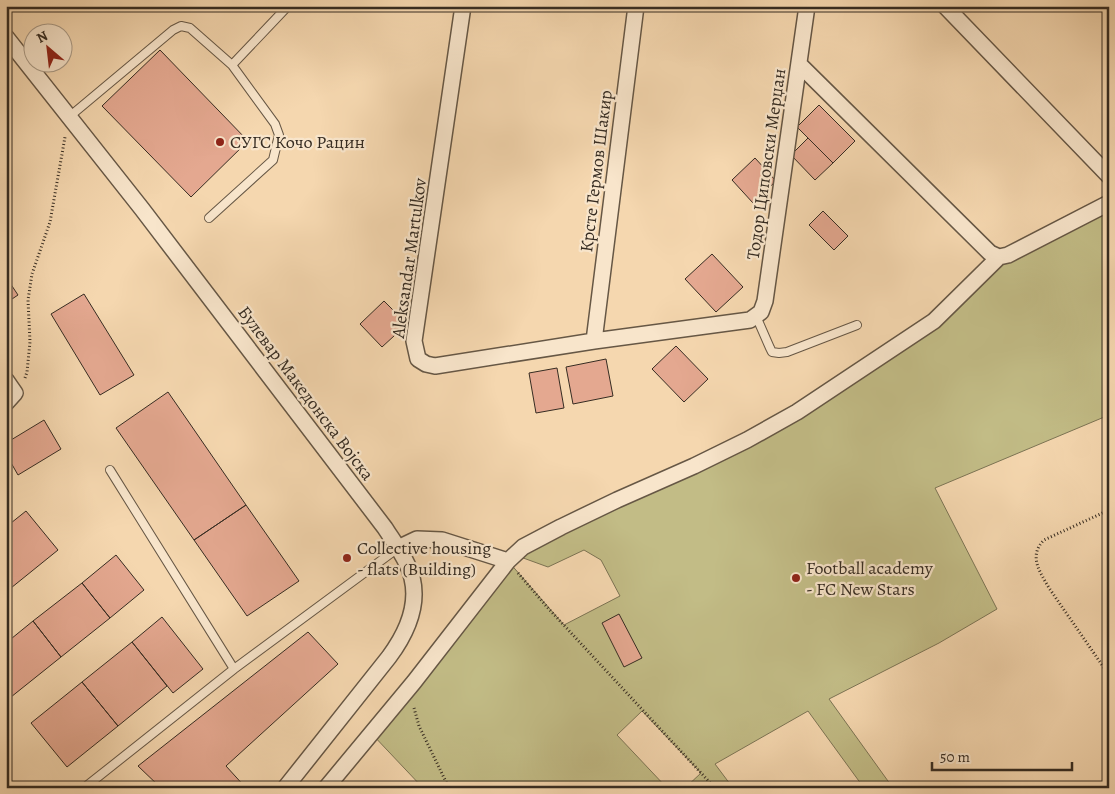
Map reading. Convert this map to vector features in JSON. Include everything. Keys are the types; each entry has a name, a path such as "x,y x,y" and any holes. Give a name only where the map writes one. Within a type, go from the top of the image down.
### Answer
{"street":[{"name":"Aleksandar Martulkov","path":"463,6 414,341 418,359 426,364 435,366 753,318"},
{"name":"Крсте Гермов Шакир","path":"594,341 636,6"},
{"name":"Тодор Циповски Мерџан","path":"753,318 762,312 765,301 807,6"},
{"path":"945,6 1109,176"},
{"name":"Булевар Македонска Војска","path":"6,37 142,209 384,528 408,564 414,592 412,614 406,629 388,657 285,788"},
{"path":"800,65 990,253 999,257"},
{"path":"326,788 414,682 508,560 523,547 617,500 703,462 797,412 934,321 999,257 1008,255 1109,203"},
{"path":"398,548 417,539 436,539 508,560"}],"lane":[{"path":"232,65 288,6"},
{"path":"69,117 173,30 181,26 190,28 232,65 280,135 273,160 209,218"},
{"path":"753,318 772,352 779,353 787,352 857,325"},
{"path":"110,470 234,669"},
{"path":"84,788 234,669 398,548"}],"path":[{"path":"9,392 22,384 27,372 30,342 28,300 32,274 50,222 69,117"},
{"path":"1109,510 1044,540 1038,546 1036,555 1041,573 1049,588 1109,675"},
{"path":"508,560 547,607 715,788"},
{"path":"414,682 413,700 416,718 448,788"}],"shaded area":[{"path":"1109,203 1109,415 935,488 997,609 939,643 829,699 893,788 864,788 808,711 715,764 733,788 685,788 701,773 642,711 617,735 667,788 423,788 371,733 508,561 564,625 620,596 601,560 584,550 548,567 515,555 694,466 873,362 999,257"}],"building":[{"path":"160,50 248,141 191,197 102,106"},
{"path":"819,105 855,141 833,163 797,127"},
{"path":"808,138 833,163 815,180 791,155"},
{"path":"755,158 776,181 753,203 732,180"},
{"path":"823,211 848,236 834,250 809,225"},
{"path":"712,254 743,287 716,312 685,279"},
{"path":"6,277 18,295 6,303"},
{"path":"84,294 134,375 100,395 51,314"},
{"path":"384,301 407,324 382,347 360,324"},
{"path":"676,346 708,379 684,402 652,369"},
{"path":"606,359 613,396 573,404 566,367"},
{"path":"557,368 564,408 536,413 529,373"},
{"path":"168,392 246,505 194,540 116,428"},
{"path":"44,420 61,449 18,475 6,454 6,443"},
{"path":"246,505 299,581 247,616 194,540"},
{"path":"26,511 58,550 6,592 6,527"},
{"path":"116,555 144,590 110,618 82,583"},
{"path":"82,583 110,618 61,657 33,621"},
{"path":"619,614 642,658 624,667 602,623"},
{"path":"162,617 203,669 173,693 132,642"},
{"path":"33,621 61,657 6,701 6,643"},
{"path":"308,632 338,664 226,766 246,788 161,788 138,766"},
{"path":"132,642 167,686 118,726 82,682"},
{"path":"82,682 118,726 67,767 31,723"}],"place":[{"name":"СУГС Кочо Рацин","path":"220,142"},
{"name":"Collective housing - flats (Building)","path":"347,558"},
{"name":"Football academy - FC New Stars","path":"796,578"}]}
